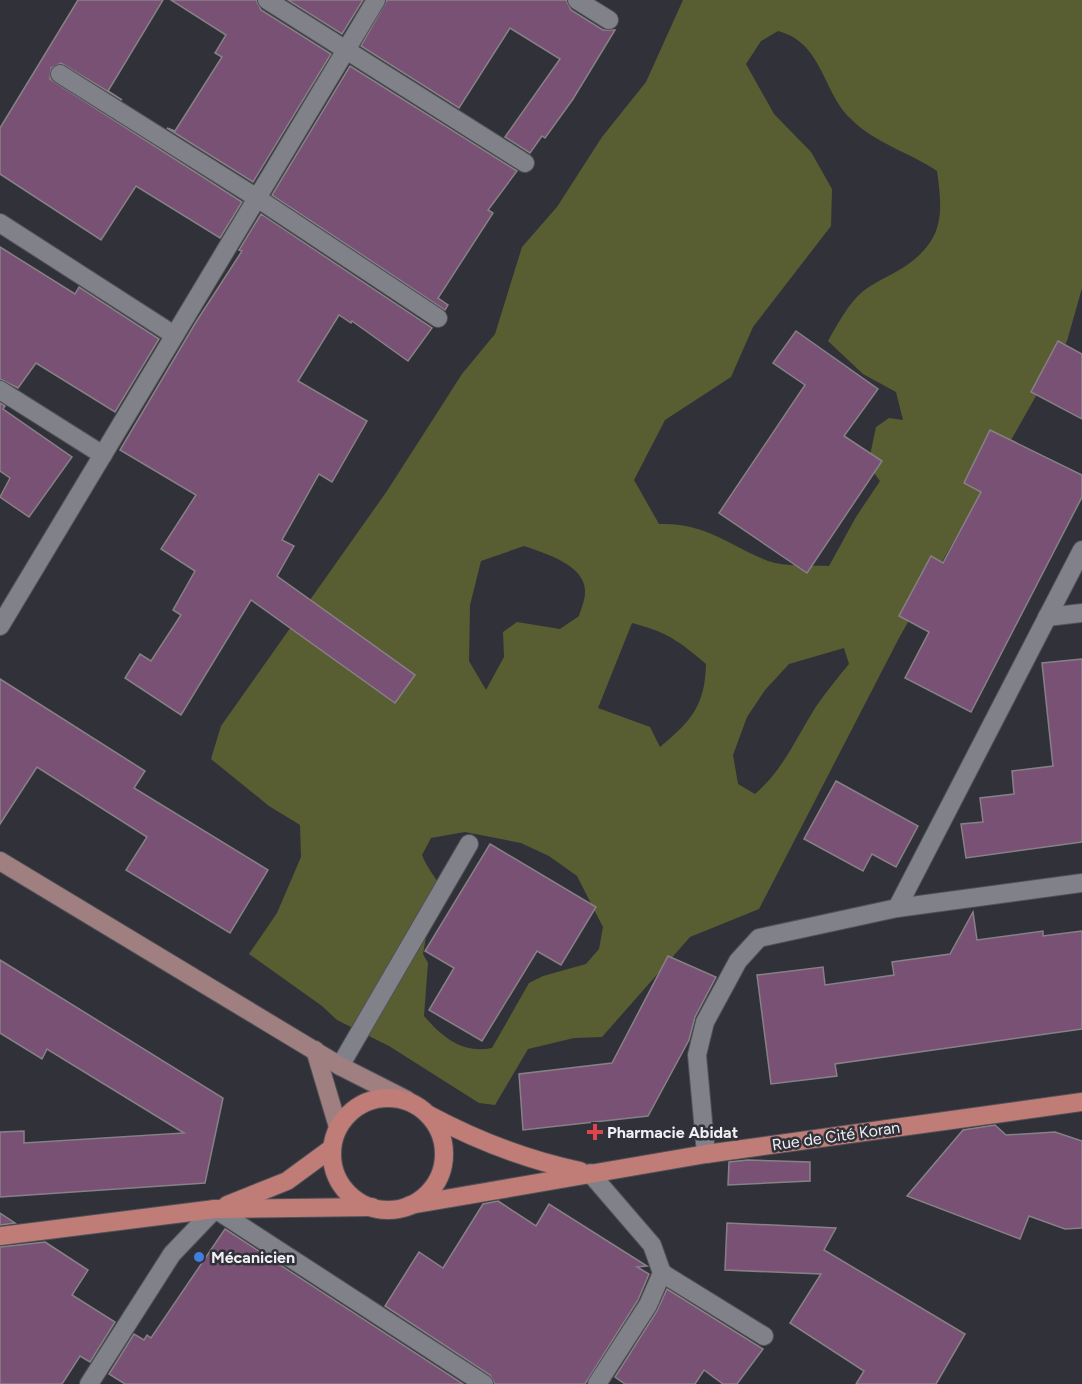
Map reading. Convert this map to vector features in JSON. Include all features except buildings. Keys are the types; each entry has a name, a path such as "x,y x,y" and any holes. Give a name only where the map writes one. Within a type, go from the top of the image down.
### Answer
{"main road":[{"path":"0,861 340,1066 407,1100 429,1115 467,1135 507,1151 548,1164 590,1173"},
{"path":"315,1050 338,1127"},
{"path":"372,1207 354,1199 341,1185 333,1167 332,1148 338,1127 348,1114 375,1099 407,1100"},
{"name":"Rue de Cité Koran","path":"410,1205 706,1154 1082,1102"},
{"path":"0,1236 215,1209 372,1207 391,1210 410,1205 425,1196 436,1182 442,1166 444,1148 439,1130 429,1115"},
{"path":"215,1209 287,1181 332,1148"}],"street":[{"path":"267,0 525,163"},
{"path":"0,626 376,0"},
{"path":"577,0 609,21"},
{"path":"60,74 257,198 438,318"},
{"path":"0,224 174,335"},
{"path":"0,390 103,455"},
{"path":"897,908 1082,550"},
{"path":"1047,617 1082,613"},
{"path":"340,1066 469,844"},
{"path":"706,1154 697,1055 705,1022 738,961 759,938 897,908 1082,883"},
{"path":"590,1173 652,1245 662,1273 764,1336"},
{"path":"89,1384 172,1254 215,1209 483,1384"},
{"path":"597,1384 648,1305 662,1273"}],"green space":[{"path":"683,0 1082,0 1082,288 1067,341 899,638 759,909 690,937 602,1037 574,1038 528,1049 495,1105 479,1103 389,1046 337,1020 322,1006 249,954 277,913 301,857 300,825 269,806 211,759 221,726 387,491 462,374 495,334 522,247 557,207 602,137 646,82","holes":["778,31 793,37 813,57 833,95 850,118 859,127 881,141 937,171 939,186 938,224 928,245 907,265 860,294 828,341 863,374 896,392 903,420 889,418 876,427 868,465 880,481 856,517 829,566 775,563 703,531 675,524 659,524 634,480 665,420 731,377 753,327 831,226 832,189 811,152 774,114 746,64 761,41","524,546 553,557 572,568 584,583 585,593 579,616 560,629 517,622 503,632 504,657 486,690 469,661 470,605 481,561","632,623 672,638 706,664 703,691 694,712 680,729 660,747 650,727 598,708","844,648 849,664 817,705 782,763 755,794 738,784 733,755 747,717 765,690 789,664","465,832 521,843 549,856 577,876 603,927 599,949 586,964 543,976 529,983 492,1048 472,1049 454,1042 424,1016 428,963 423,954 426,937 445,899 422,855 431,838"]}],"place":[{"name":"Pharmacie Abidat","path":"595,1132"},
{"name":"Mécanicien","path":"199,1257"}]}
